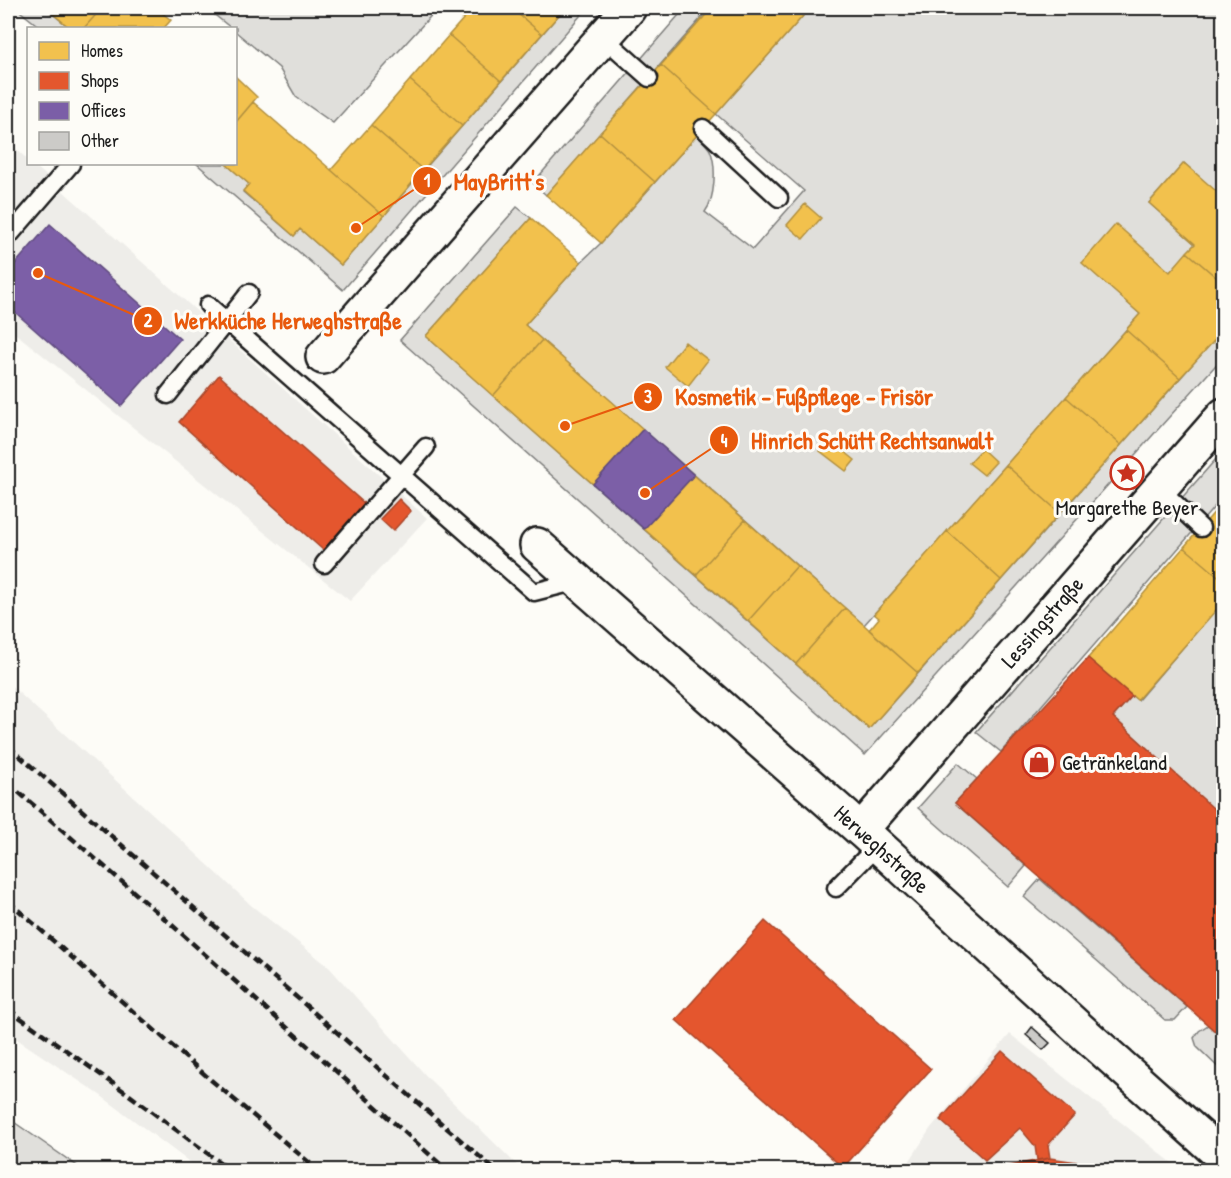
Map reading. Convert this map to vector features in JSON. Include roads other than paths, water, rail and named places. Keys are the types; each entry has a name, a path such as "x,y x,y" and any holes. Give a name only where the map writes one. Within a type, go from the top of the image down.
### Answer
{"street":[{"path":"323,357 629,8"},
{"name":"Lessingstraße","path":"869,837 1159,488 1224,415"},
{"name":"Herweghstraße","path":"537,545 869,837 1224,1158"}],"lane":[{"path":"603,37 649,78"},
{"path":"703,128 779,198"},
{"path":"8,237 70,165"},
{"path":"168,395 249,293"},
{"path":"208,305 534,592 578,581"},
{"path":"324,564 426,447"},
{"path":"1159,488 1201,528"},
{"path":"836,888 869,837"}],"railway":[{"path":"8,746 495,1170"},
{"path":"8,783 172,925 447,1170"},
{"path":"8,901 211,1080 318,1170"},
{"path":"8,1009 230,1170"}],"place":[{"name":"MayBritt's","path":"356,228"},
{"name":"Werkküche Herweghstraße","path":"38,273"},
{"name":"Kosmetik - Fußpflege - Frisör","path":"565,426"},
{"name":"Margarethe Beyer","path":"1127,473"},
{"name":"Hinrich Schütt Rechtsanwalt","path":"645,493"},
{"name":"Getränkeland","path":"1039,762"}]}
